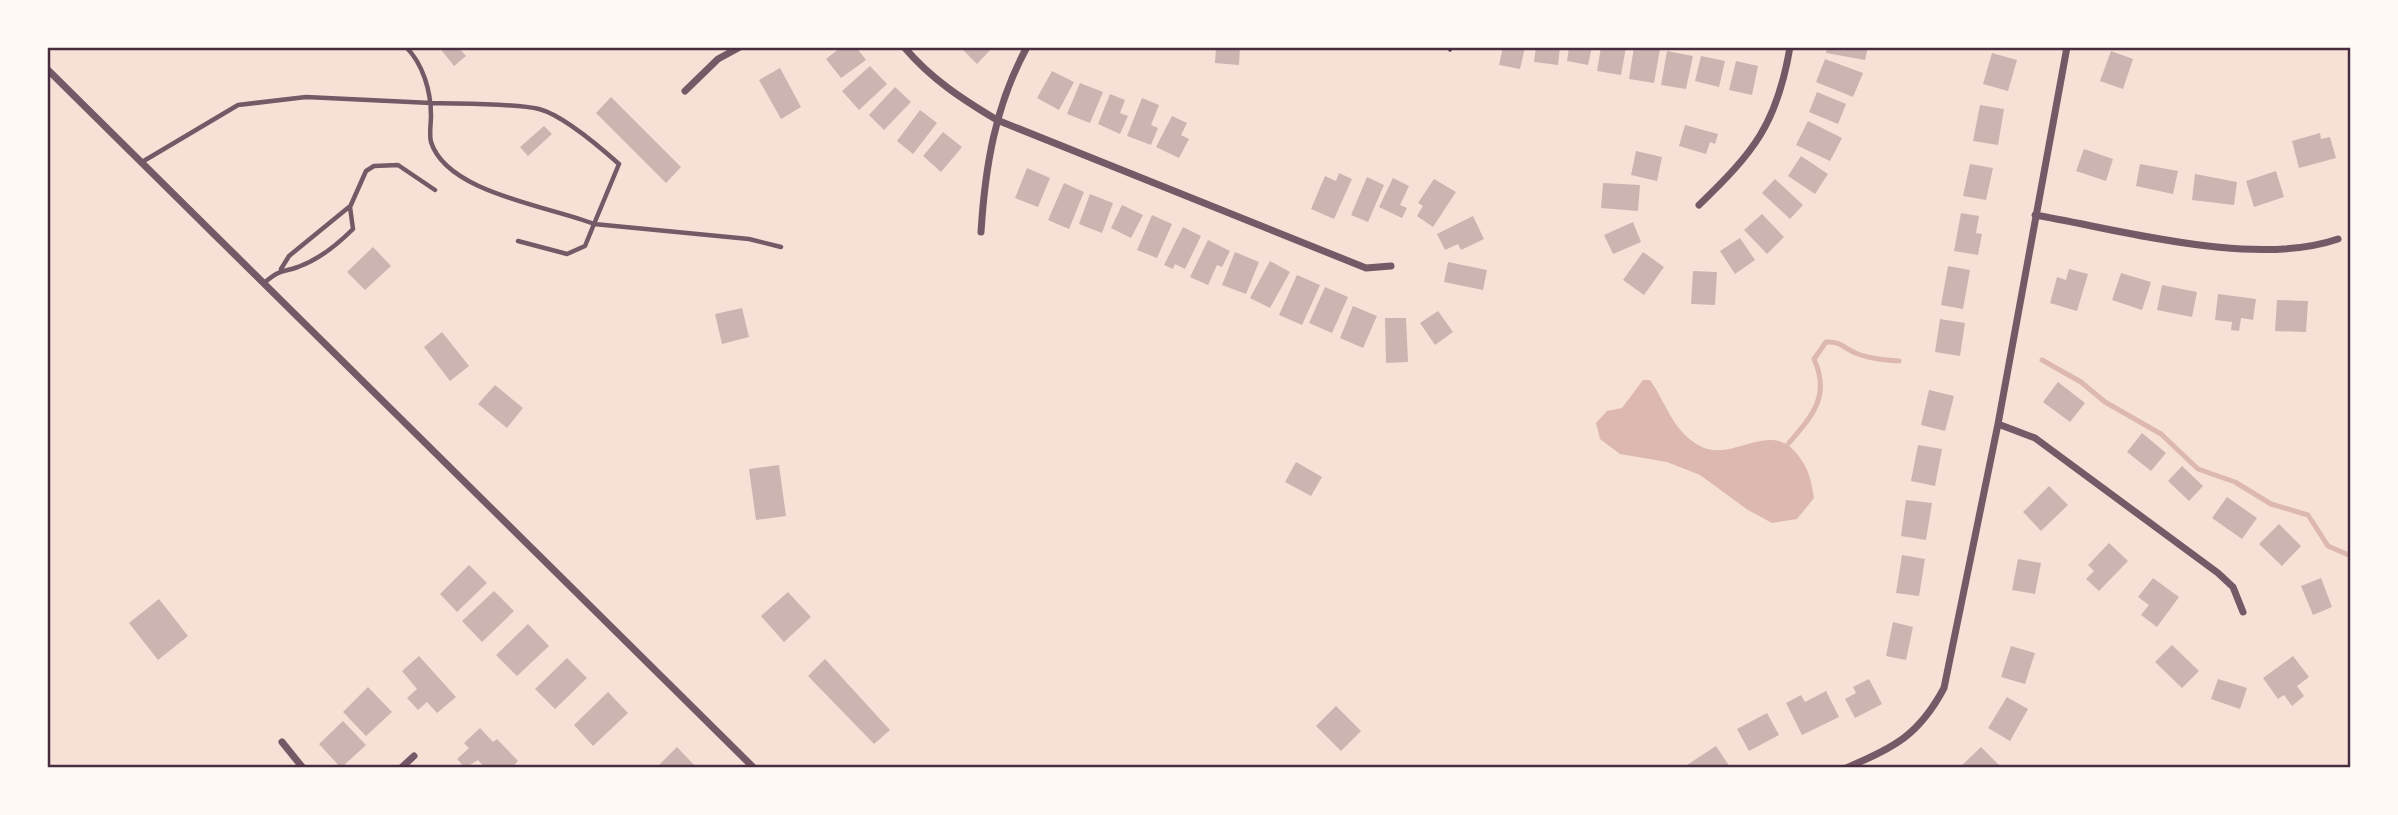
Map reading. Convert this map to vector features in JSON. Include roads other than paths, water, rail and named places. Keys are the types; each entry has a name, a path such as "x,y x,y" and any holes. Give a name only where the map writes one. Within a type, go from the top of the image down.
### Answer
{"street":[{"path":"685,92 718,59 740,47"},
{"path":"904,47 922,68 956,96 997,120 1366,268 1391,267"},
{"path":"981,232 985,172 997,120 1016,68 1027,47"},
{"path":"1699,205 1756,145 1773,116 1790,47"},
{"path":"1846,768 1895,746 1915,731 1932,711 1944,688 1997,424 2067,47"},
{"path":"47,69 754,768"},
{"path":"2035,215 2231,248 2305,246 2338,239"},
{"path":"1997,424 2021,430 2035,438 2218,573 2233,587 2243,612"},
{"path":"282,742 303,768"},
{"path":"401,768 414,756"}],"lane":[{"path":"406,47 418,59 431,103 431,142 449,170 465,182 594,224 749,239 780,247"},
{"path":"142,162 238,106 306,97 540,109 591,140 619,164 585,246 567,254 518,241"},
{"path":"264,283 281,270 289,256 350,207 366,171 374,166 398,165 435,190"},
{"path":"281,270 297,267 334,248 354,229 350,207"}],"waterway":[{"path":"1789,443 1812,414 1820,395 1819,372 1814,359 1826,342 1839,344 1868,357 1899,361"},
{"path":"2042,360 2081,382 2105,402 2161,434 2198,469 2235,482 2271,504 2308,515 2328,546 2351,556"}]}
